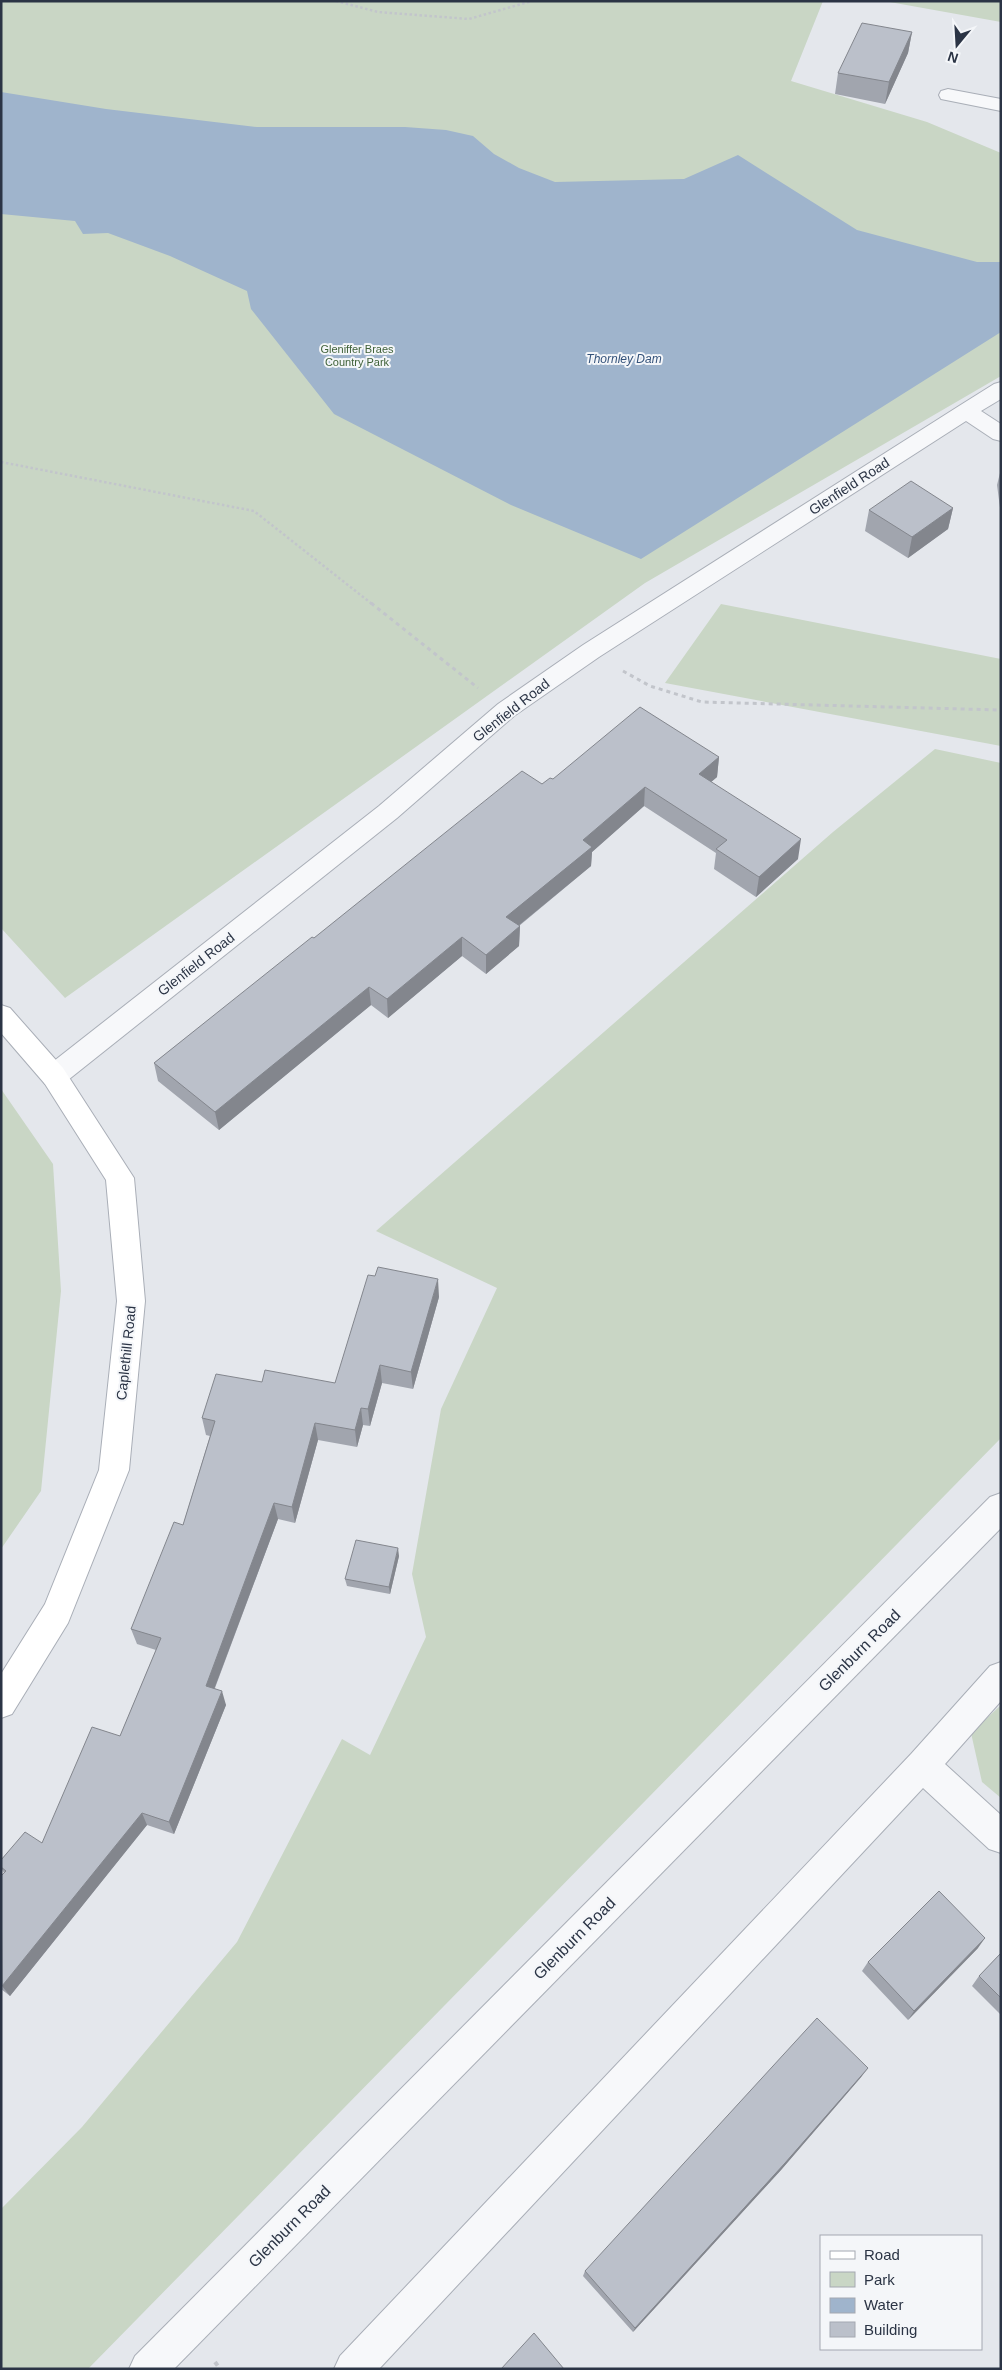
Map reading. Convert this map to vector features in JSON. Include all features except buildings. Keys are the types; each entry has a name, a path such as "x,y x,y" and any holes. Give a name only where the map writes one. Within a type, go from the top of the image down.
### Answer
{"main road":[{"name":"Caplethill Road","path":"1,1015 54,1076 120,1178 132,1300 114,1470 57,1613 1,1703"}],"street":[{"path":"948,95 1001,105"},
{"name":"Glenfield Road","path":"54,1076 388,812 506,710 590,651 1001,389"},
{"path":"966,411 1001,434"},
{"name":"Glenburn Road","path":"148,2369 1001,1507"},
{"path":"353,2369 922,1765 1001,1677"},
{"path":"922,1765 1001,1837"}],"path":[{"path":"336,1 378,12 469,19 532,1"},
{"path":"1,462 254,512 506,710"},
{"path":"590,651 650,686 702,702 1001,710"}],"green space":[{"name":"Gleniffer Braes Country Park","path":"1,1 823,1 791,81 927,122 1001,153 1001,376 645,583 65,998 1,928"},
{"path":"884,1 1001,1 1001,22"},
{"path":"721,604 1001,659 1001,746 665,683"},
{"path":"935,749 1001,763 1001,1438 88,2369 1,2369 1,2209 82,2127 237,1942 342,1739 370,1755 426,1637 412,1574 441,1409 497,1288 376,1231 833,832"},
{"path":"1,1089 53,1164 61,1291 41,1491 1,1549"},
{"path":"1001,1705 1001,1798 982,1782 971,1733"}],"water":[{"name":"Thornley Dam","path":"1,92 106,109 257,127 405,127 446,130 473,136 494,154 519,168 555,182 684,179 738,155 857,230 977,262 1001,262 1001,332 641,559 511,505 334,414 251,309 247,291 170,256 108,233 83,234 75,221 1,214"}]}
